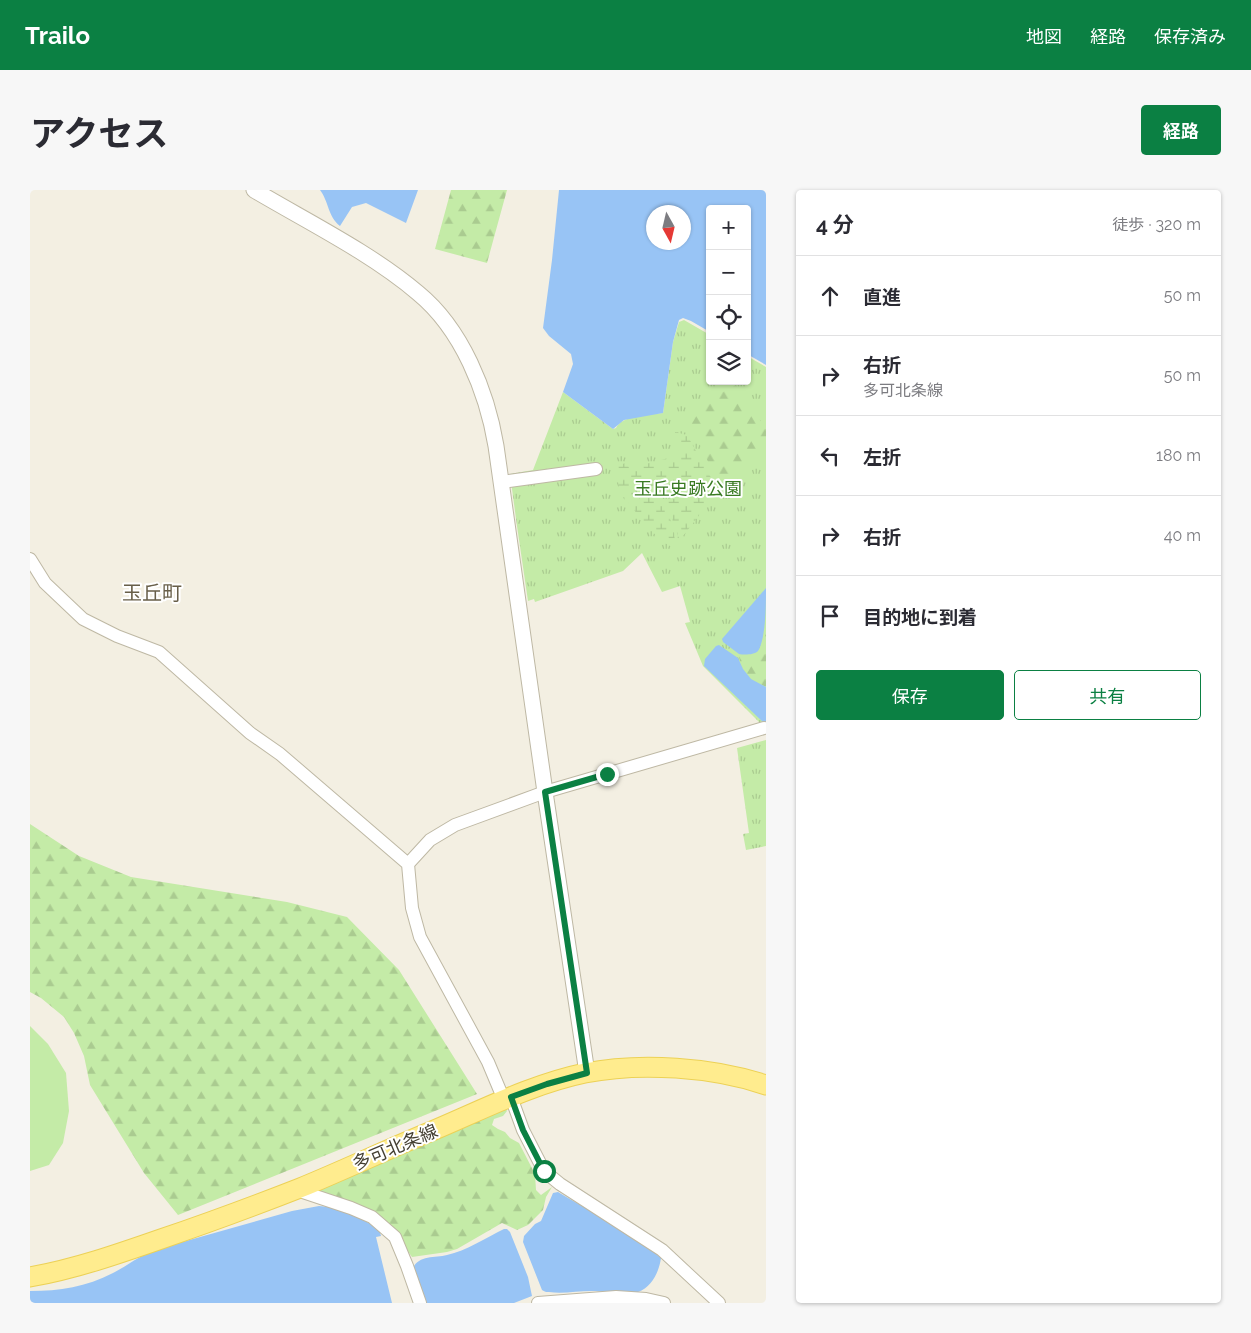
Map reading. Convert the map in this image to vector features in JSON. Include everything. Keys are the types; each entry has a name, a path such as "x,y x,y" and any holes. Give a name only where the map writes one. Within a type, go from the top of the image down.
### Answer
{"main road":[{"name":"多可北条線","path":"30,1276 107,1258 209,1222 300,1188 508,1099 547,1084 587,1073 644,1068 679,1068 718,1073 766,1085"}],"street":[{"path":"254,190 386,269 419,294 450,328 470,362 484,394 493,426 502,482 545,792 587,1073"},
{"path":"502,482 596,470"},
{"path":"30,559 45,583 84,619 117,636 159,652 250,732 280,754 408,864 412,908 420,937 429,957 508,1099 544,1171 560,1184 662,1250 719,1303"},
{"path":"408,864 430,840 455,825 545,792 764,728"},
{"path":"300,1188 302,1192 372,1216 395,1237 420,1303"},
{"path":"538,1303 616,1297 646,1299 664,1303"}],"green space":[{"path":"451,190 507,190 487,263 435,249"},
{"name":"玉丘史跡公園","path":"684,320 706,333 706,385 751,385 751,358 766,367 766,729 703,666 685,623 690,622 680,586 662,592 642,553 623,571 535,602 534,599 528,601 510,474 533,470 563,392 613,429 624,420 630,418 663,413 673,342 679,322"},
{"path":"736,385 766,429 766,440 738,486 727,480 718,482 687,418 694,409 707,405 715,396"},
{"path":"675,432 687,435 714,483 701,485 701,488 685,490 685,494 662,497 657,494 642,495 639,499 625,500 620,494 616,467 625,463 630,468 665,459 682,449"},
{"path":"715,487 703,509 678,542 677,527 673,527 672,513 668,512 666,500 688,497 688,494 704,492 704,488"},
{"path":"655,497 659,500 664,500 665,516 670,516 671,530 674,530 675,545 673,548 658,538 628,503 642,502 644,498"},
{"path":"766,634 766,687 749,675 740,662 739,657 758,651"},
{"path":"766,740 766,846 746,850 743,834 749,833 737,748"},
{"path":"30,824 79,856 131,877 287,902 347,917 399,970 477,1094 178,1215 144,1173 90,1085 84,1056 74,1033 64,1017 41,998 30,992"},
{"path":"30,1026 48,1044 66,1073 69,1111 63,1143 49,1165 30,1171"},
{"path":"503,1103 507,1111 503,1116 494,1119 492,1125 519,1143 535,1174 536,1190 541,1195 552,1187 546,1197 543,1210 528,1225 517,1230 502,1223 457,1249 412,1257 399,1239 313,1188"}],"water":[{"path":"320,190 418,190 406,223 366,203 352,207 340,226 333,218"},
{"path":"559,190 766,190 766,365 751,356 751,205 706,205 706,330 683,318 679,320 673,342 663,413 624,420 613,429 563,392 573,364 571,354 549,336 543,328"},
{"path":"766,588 765,621 761,645 758,651 754,653 739,654 723,642 722,639"},
{"path":"719,645 738,658 743,669 751,679 766,687 766,725 704,666 705,659"},
{"path":"558,1192 624,1231 661,1258 657,1274 647,1287 638,1292 628,1294 592,1291 554,1293 542,1290 523,1242 524,1236 535,1224 541,1221 553,1193"},
{"path":"319,1206 350,1213 379,1229 381,1236 376,1237 392,1303 30,1303 30,1291 62,1289 83,1285 103,1278 154,1250 292,1211"},
{"path":"504,1229 510,1232 528,1277 532,1296 514,1303 423,1303 413,1268 419,1261 462,1250"}],"district":[{"name":"玉丘町","path":"152,593"}],"route":[{"path":"544,1171 523,1130 511,1097 560,1079 587,1073 545,792 607,774"}]}
